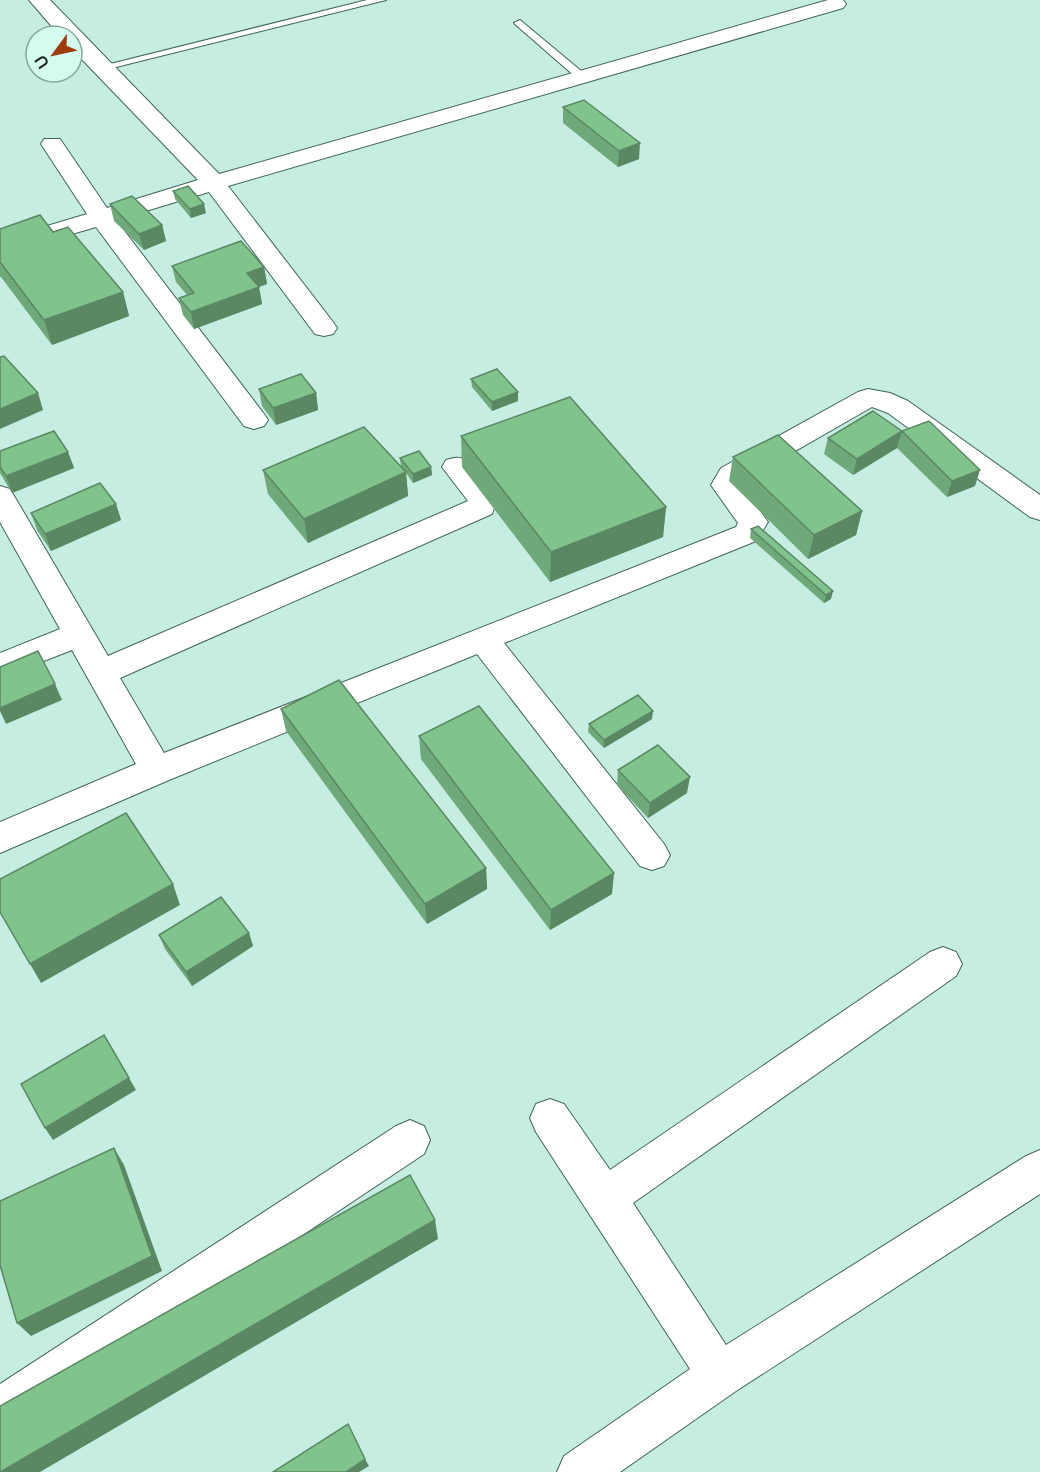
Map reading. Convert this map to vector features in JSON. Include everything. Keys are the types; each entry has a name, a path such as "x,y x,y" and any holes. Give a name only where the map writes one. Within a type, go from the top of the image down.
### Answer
{"street":[{"path":"39,0 61,24"},
{"path":"0,248 100,216 836,4"},
{"path":"84,50 214,183 324,328"},
{"path":"52,144 100,216 254,420"},
{"path":"0,838 157,770 746,534 753,522 725,485 731,475 868,398 880,399 898,407 1040,510"},
{"path":"102,672 482,507 483,500 456,467"},
{"path":"0,496 157,770"},
{"path":"0,666 80,634"},
{"path":"483,639 652,855"},
{"path":"605,1198 943,964"},
{"path":"550,1118 720,1375"},
{"path":"0,1410 410,1140"},
{"path":"580,1472 720,1375 1040,1170"}],"lane":[{"path":"100,68 381,0"},
{"path":"520,23 582,77"}],"building":[{"path":"584,100 640,143 619,151 563,107"},
{"path":"188,186 204,204 190,209 173,191"},
{"path":"132,196 162,225 139,234 110,204"},
{"path":"40,215 53,232 68,227 123,292 44,320 0,262 0,229"},
{"path":"241,241 264,267 247,273 259,287 191,312 179,298 194,293 172,266"},
{"path":"4,356 38,393 0,409 0,357"},
{"path":"497,369 518,392 492,402 471,379"},
{"path":"301,374 316,393 273,408 259,389"},
{"path":"570,397 666,507 551,552 461,436"},
{"path":"873,411 902,431 857,459 828,438"},
{"path":"929,421 980,470 952,481 902,431"},
{"path":"364,427 406,472 304,519 263,470"},
{"path":"54,431 68,452 6,476 0,467 0,451"},
{"path":"778,435 862,511 814,535 733,457"},
{"path":"419,451 431,467 413,474 400,458"},
{"path":"100,483 116,504 45,534 31,513"},
{"path":"758,526 833,591 826,595 751,529"},
{"path":"38,651 55,684 0,708 0,667"},
{"path":"339,680 486,868 425,904 281,709"},
{"path":"638,695 653,711 604,740 589,724"},
{"path":"479,706 614,873 551,910 419,736"},
{"path":"658,745 690,777 650,803 618,770"},
{"path":"126,813 173,884 30,964 0,912 0,879"},
{"path":"221,897 249,933 186,972 159,935"},
{"path":"104,1035 129,1078 45,1128 21,1084"},
{"path":"114,1148 152,1256 17,1323 0,1265 0,1201"},
{"path":"410,1175 435,1220 0,1472 0,1406"},
{"path":"348,1424 365,1459 346,1472 273,1472"}]}
